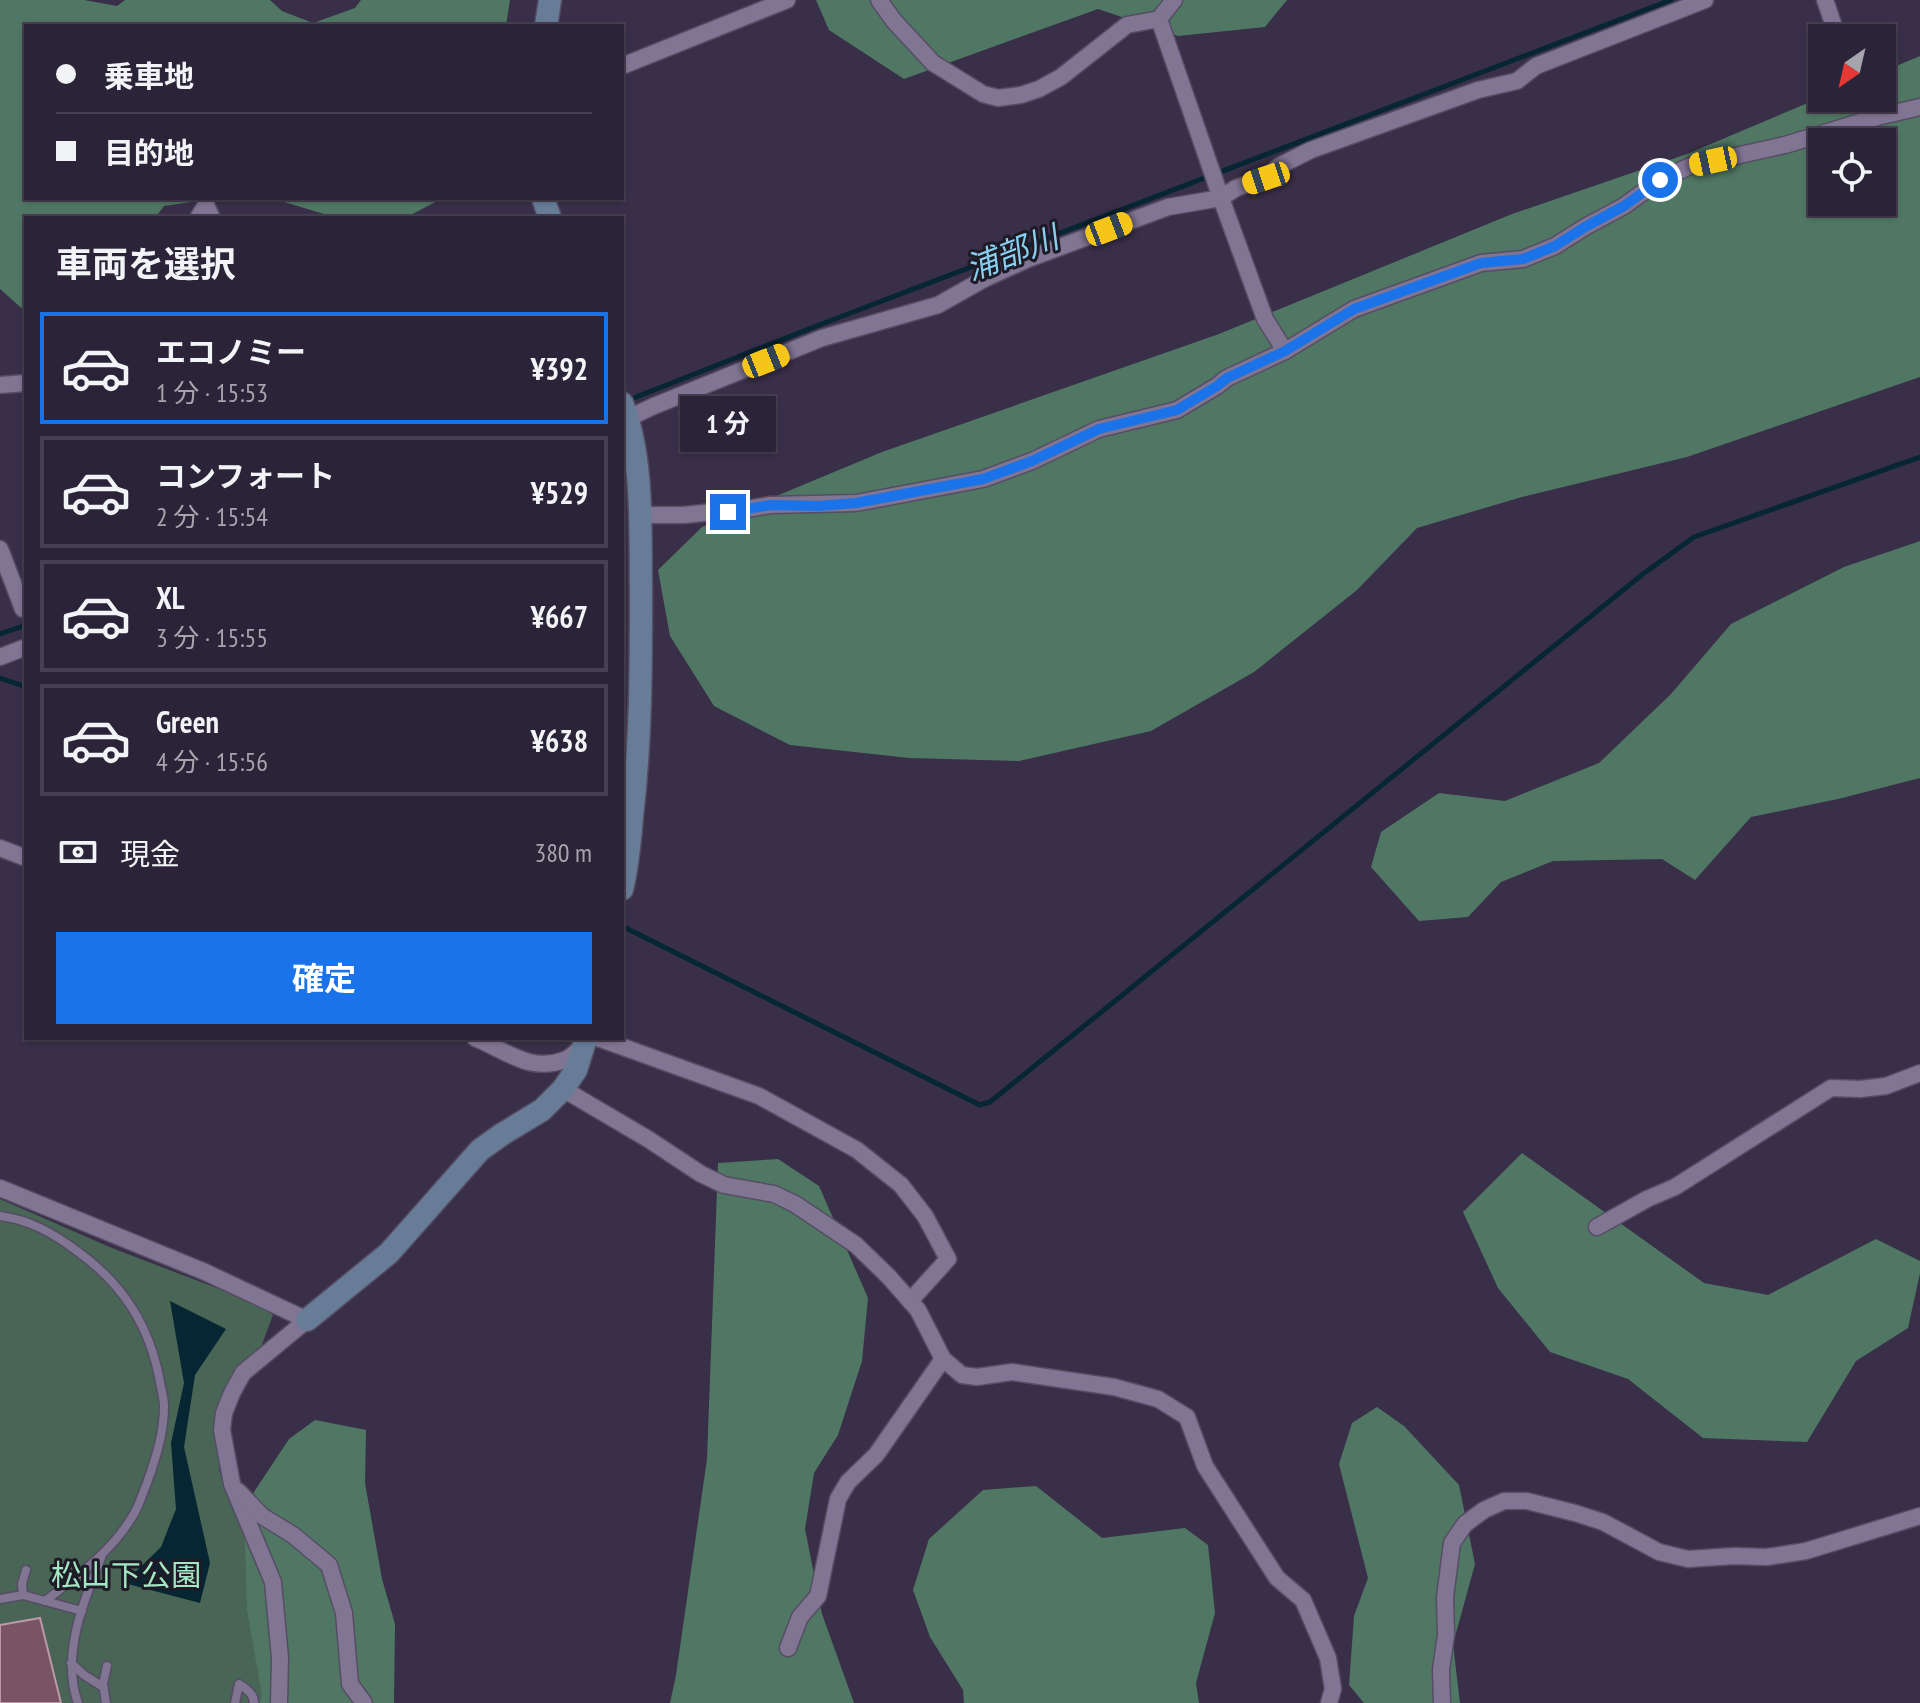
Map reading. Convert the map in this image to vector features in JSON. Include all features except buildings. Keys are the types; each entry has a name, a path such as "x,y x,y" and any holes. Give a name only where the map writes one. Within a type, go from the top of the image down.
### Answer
{"street":[{"path":"546,24 550,0"},
{"path":"624,65 787,0"},
{"path":"879,0 933,63 983,94 998,98 1021,95 1061,77 1127,25 1159,19 1174,0"},
{"path":"624,880 629,773 642,697 640,494 624,414 654,406 822,338 938,305 1028,259 1168,207 1221,198 1236,188 1266,178 1279,166 1311,150 1478,90 1517,81 1536,66 1705,0"},
{"path":"1825,0 1833,24"},
{"path":"1159,19 1265,319 1285,351"},
{"path":"640,515 728,512 771,505 856,503 983,479 1032,461 1099,429 1177,410 1227,378 1285,351 1354,309 1481,263 1523,259 1555,246 1624,206 1660,180 1690,166 1785,145 1920,107"},
{"path":"1873,112 1877,117"},
{"path":"0,385 24,383"},
{"path":"0,549 23,609"},
{"path":"0,657 24,648"},
{"path":"0,848 24,857"},
{"path":"480,1040 521,1060 539,1065 566,1060 590,1040"},
{"path":"279,1703 280,1658 273,1582 232,1484 222,1430 224,1413 232,1393 243,1373 389,1253 480,1150 542,1110 563,1089 590,1040"},
{"path":"590,1040 759,1096 857,1150 901,1185 925,1216 948,1259 910,1301"},
{"path":"1597,1227 1675,1187 1831,1088 1886,1086 1920,1073"},
{"path":"563,1089 701,1174 724,1185 774,1194 795,1204 856,1245 918,1310 943,1359 962,1375 977,1377 1012,1372 1114,1387 1158,1399 1187,1417 1205,1466 1277,1578 1303,1600 1328,1658 1333,1689 1329,1703"},
{"path":"0,1188 205,1272 307,1320"},
{"path":"788,1648 800,1617 818,1596 838,1499 848,1482 876,1455 943,1359"},
{"path":"232,1484 262,1516 293,1535 329,1565 344,1613 350,1684 364,1703"},
{"path":"1442,1703 1445,1597 1452,1543 1465,1524 1484,1510 1504,1501 1527,1501 1603,1522 1659,1552 1688,1559 1767,1557 1806,1551 1920,1516"}],"lane":[{"path":"0,1216 18,1218 38,1226 66,1243 108,1276 145,1330 157,1365 164,1404 160,1445 136,1511 101,1557 45,1601"},
{"path":"78,1703 73,1689 71,1663 74,1641 101,1557"},
{"path":"23,1595 26,1570"},
{"path":"0,1599 23,1595 82,1611"},
{"path":"71,1663 103,1687"},
{"path":"106,1703 103,1687 107,1666"},
{"path":"235,1703 239,1684 249,1691 254,1703"}],"green space":[{"path":"0,0 84,0 117,6 125,0 270,0 282,11 313,23 355,8 361,0 510,0 506,24 24,24 24,200 205,200 164,206 156,216 24,216 24,310 0,289"},
{"path":"816,0 1287,0 1265,27 1178,36 1098,9 904,79 829,30"},
{"path":"1920,56 1920,377 1687,457 1522,497 1417,528 1357,590 1254,672 1151,731 1019,761 909,758 790,745 714,706 670,636 658,570 702,527 882,452 1219,334 1512,214 1687,154 1808,103 1808,112 1896,112 1896,66"},
{"path":"278,200 439,200 409,216 330,216"},
{"path":"1920,541 1920,778 1751,817 1695,880 1662,859 1553,861 1501,882 1468,917 1419,921 1371,867 1381,832 1439,793 1505,801 1599,763 1671,694 1731,624 1844,567"},
{"path":"1522,1153 1704,1283 1768,1295 1876,1239 1920,1261 1908,1328 1856,1361 1807,1442 1703,1438 1628,1379 1550,1352 1498,1288 1463,1212"},
{"path":"778,1159 819,1186 868,1298 862,1361 838,1435 814,1473 805,1529 822,1614 854,1703 670,1703 707,1459 718,1163"},
{"name":"松山下公園","path":"0,1199 112,1248 261,1305 273,1315 261,1347 230,1386 219,1470 255,1555 271,1703 0,1703"},
{"path":"1377,1407 1404,1426 1459,1485 1475,1564 1453,1644 1460,1703 1364,1703 1349,1685 1354,1616 1368,1578 1339,1464 1352,1423"},
{"path":"315,1420 366,1430 365,1483 382,1579 395,1624 394,1703 260,1703 262,1695 247,1610 244,1507 289,1439"},
{"path":"1036,1486 1102,1538 1185,1528 1208,1545 1215,1613 1196,1683 1199,1703 964,1703 963,1690 930,1637 913,1590 929,1539 983,1490"}],"water":[{"path":"170,1301 226,1329 195,1375 184,1447 210,1563 200,1603 124,1583 161,1547 176,1509 171,1443 184,1383"}],"waterway":[{"name":"浦部川","path":"626,401 1671,0"},
{"path":"624,927 980,1105 990,1102 1643,574 1694,537 1920,457"},
{"name":"浦部川","path":"0,634 24,626"},
{"path":"0,678 24,686"}],"route":[{"path":"728,512 771,505 856,503 983,479 1032,461 1099,429 1177,410 1227,378 1285,351 1354,309 1481,263 1523,259 1555,246 1624,206 1660,180"}]}
